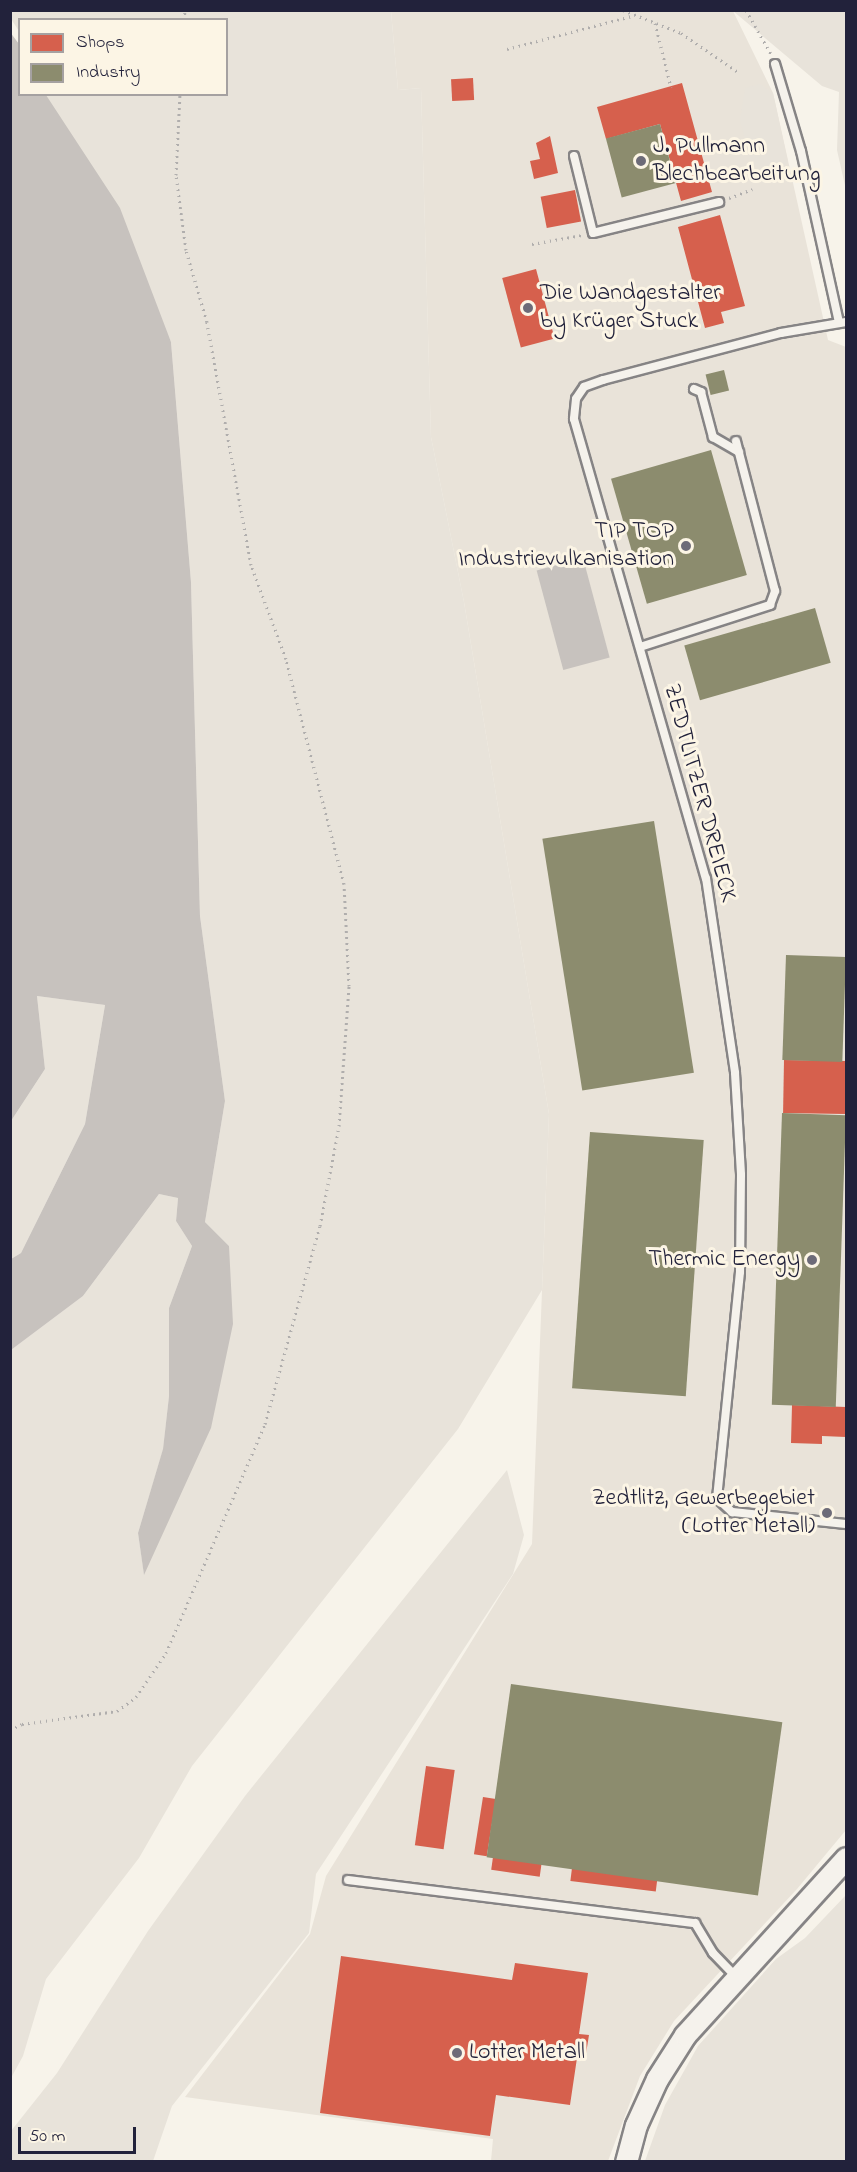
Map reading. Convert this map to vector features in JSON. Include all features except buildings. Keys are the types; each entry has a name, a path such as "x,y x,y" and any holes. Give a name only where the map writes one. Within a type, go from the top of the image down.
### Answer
{"street":[{"path":"626,2162 636,2125 657,2079 685,2035 846,1858"}],"lane":[{"path":"775,64 801,151 843,322"},
{"path":"574,156 593,233 661,219 719,202"},
{"name":"ZEDTLITZER DREIECK","path":"843,322 781,333 603,380 584,387 576,399 574,419 582,456 640,646 706,878 735,1073 741,1175 740,1272 717,1498 732,1512 846,1524"},
{"path":"694,389 701,392 713,437 739,452"},
{"path":"640,646 770,605 775,591 736,441"},
{"path":"348,1880 695,1923 713,1953 736,1977"}],"path":[{"path":"623,10 681,33 738,72"},
{"path":"746,10 775,64"},
{"path":"507,49 634,15"},
{"path":"655,23 671,87"},
{"path":"10,1730 22,1724 117,1711 136,1697 166,1653 265,1424 320,1226 339,1126 349,986 344,884 286,659 251,565 207,322 186,250 176,175 180,96"},
{"path":"719,202 752,189"},
{"path":"532,244 593,233"}],"shaded area":[{"path":"11,11 391,11 398,90 421,88 431,437 464,602 549,1114 542,1290 458,1429 192,1766 139,1858 46,1979 23,2056 11,2078 11,1350 83,1296 159,1194 178,1198 176,1221 192,1246 169,1308 169,1396 163,1450 138,1533 144,1574 229,1246 205,1222 225,1101 200,916 191,582 171,342 47,96 228,96 228,18 18,18 18,30 11,19"},
{"path":"391,11 733,11 773,93 828,340 846,347 846,1830 797,1889 674,2021 640,2076 608,2161 491,2161 493,2139 185,2097 310,1934 326,1876 532,1544 549,1114 464,602 431,437 421,88 398,90"},
{"path":"733,11 846,11 846,190 837,150 839,92 822,86"},
{"path":"10,32 18,43 18,96 47,96 120,208 171,342 191,582 200,916 225,1101 205,1222 229,1246 233,1324 211,1428 144,1575 138,1533 163,1449 169,1396 169,1308 192,1246 176,1221 178,1198 159,1194 83,1296 11,1350 11,1259 21,1253 85,1124 105,1005 37,996 45,1069 11,1121"},
{"path":"760,84 773,93 788,162 778,172 766,174 751,163 740,120 745,88"},
{"path":"583,558 610,657 563,670 537,570"},
{"path":"37,996 105,1005 85,1124 21,1253 11,1259 11,1121 45,1069"},
{"path":"507,1470 524,1535 513,1574 316,1874 309,1933 172,2106 153,2161 11,2161 11,2131 57,2073 148,1931 245,1796"},
{"path":"846,1895 846,2161 645,2161 665,2105 698,2046 776,1959 805,1938"}],"place":[{"name":"J. Pullmann Blechbearbeitung","path":"641,161"},
{"name":"Die Wandgestalter by Krüger Stuck","path":"528,308"},
{"name":"TIP TOP Industrievulkanisation","path":"686,546"},
{"name":"Thermic Energy","path":"812,1260"},
{"name":"Zedtlitz, Gewerbegebiet (Lotter Metall)","path":"827,1513"},
{"name":"Lotter Metall","path":"457,2053"}]}
